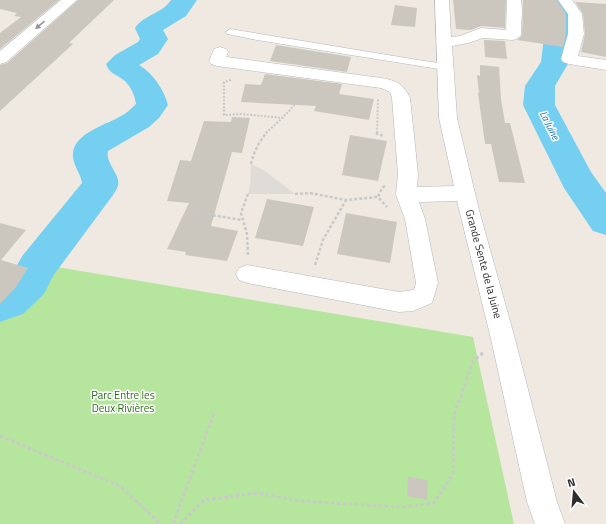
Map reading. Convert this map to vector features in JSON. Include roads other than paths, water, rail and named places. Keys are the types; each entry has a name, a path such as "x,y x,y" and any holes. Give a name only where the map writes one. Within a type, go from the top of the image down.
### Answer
{"street":[{"path":"0,59 70,0"},
{"name":"Grande Sente de la Juine","path":"442,0 448,118 542,502 550,524"},
{"path":"443,42 463,40 481,33 513,35 515,9 514,0"},
{"path":"565,0 575,14 576,34 569,59 606,65"},
{"path":"220,52 217,61 381,83 392,85 398,89 401,98 408,174 406,195 415,219 427,283 424,296 413,301 399,302 247,274"},
{"path":"406,195 466,193"}],"lane":[{"path":"230,32 292,44 445,67"}],"waterway":[{"path":"0,304 8,301 29,282 37,266 100,186 99,178 90,158 92,148 95,144 101,139 127,127 138,120 152,105 150,96 137,76 121,66 121,64 144,51 152,44 154,39 149,28 153,24 177,11 184,0"},
{"name":"La Juine","path":"546,0 555,11 559,28 555,62 540,86 539,105 577,179 606,221"}],"park label":[{"name":"Parc Entre les Deux Rivières","path":"123,401"}]}
